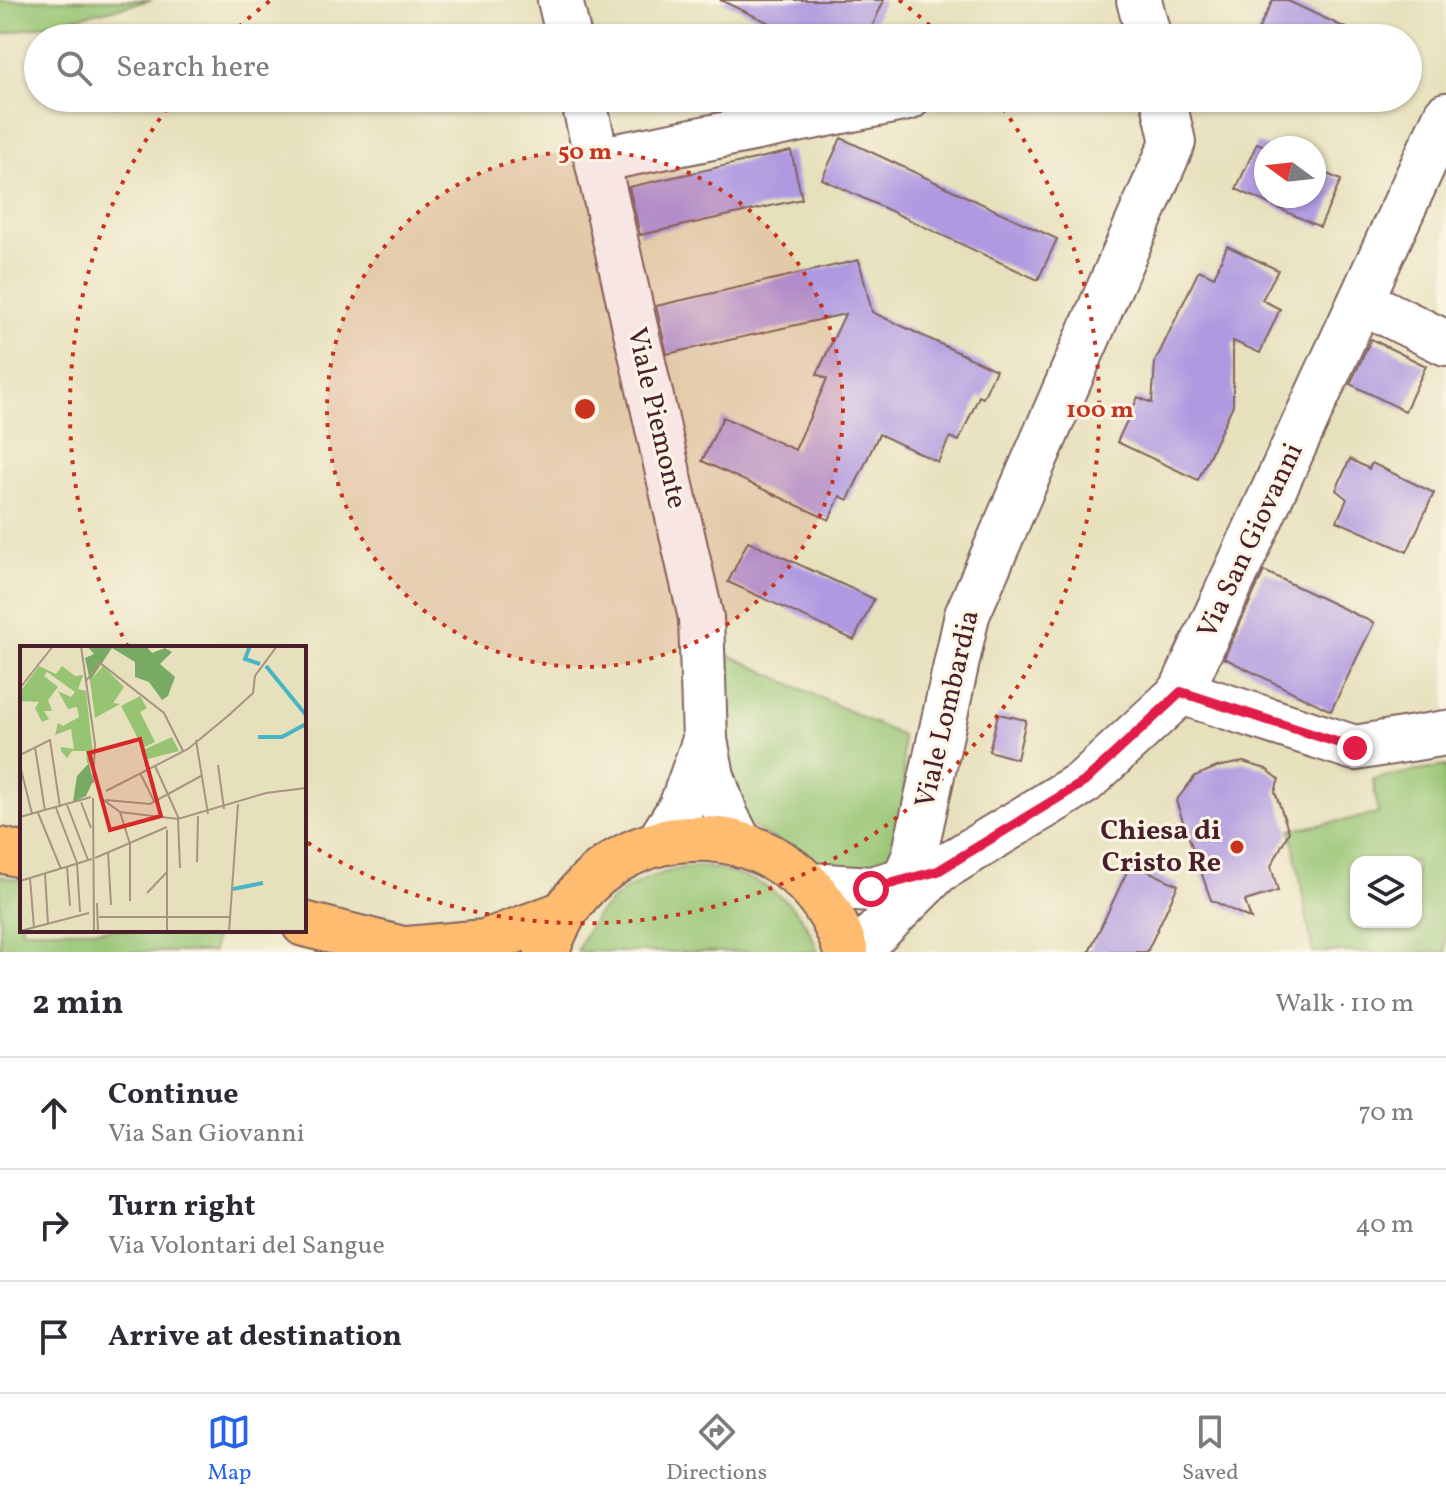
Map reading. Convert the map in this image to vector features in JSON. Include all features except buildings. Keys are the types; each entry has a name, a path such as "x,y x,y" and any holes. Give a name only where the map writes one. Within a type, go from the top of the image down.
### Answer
{"main road":[{"path":"306,924 411,950 556,932 582,889 604,869 630,853 658,843 699,837 720,838 763,850 810,885 828,908 841,933 846,952"},
{"path":"0,850 20,855"}],"street":[{"path":"560,0 566,24"},
{"path":"1139,0 1145,24"},
{"name":"Viale Piemonte","path":"586,112 701,618 705,740 712,776 726,816 741,845"},
{"path":"597,160 838,112"},
{"name":"Viale Lombardia","path":"921,875 914,857 967,615 1173,142 1166,112"},
{"name":"Via San Giovanni","path":"810,885 871,889 921,875 1084,782 1181,692 1446,115"},
{"path":"1361,301 1446,343"},
{"path":"1181,692 1355,748 1446,733"},
{"name":"Viale Piemonte","path":"658,843 681,807 705,740"},
{"name":"Via San Giovanni","path":"857,952 921,875"}],"green space":[{"path":"0,0 152,0 48,24 24,24 24,29 0,35"},
{"path":"729,655 902,736 905,797 895,862 883,870 835,870 751,826 731,798 723,736"},
{"path":"1446,766 1446,952 1313,952 1291,830 1378,814 1373,779"},
{"path":"695,866 753,880 786,901 810,932 818,952 577,952 596,917 623,892 657,875"},
{"path":"0,876 20,881 20,932 216,932 213,952 0,952"}],"place":[{"name":"Chiesa di Cristo Re","path":"1237,847"}],"route":[{"path":"871,889 938,871 1084,782 1181,692 1355,748"}]}
